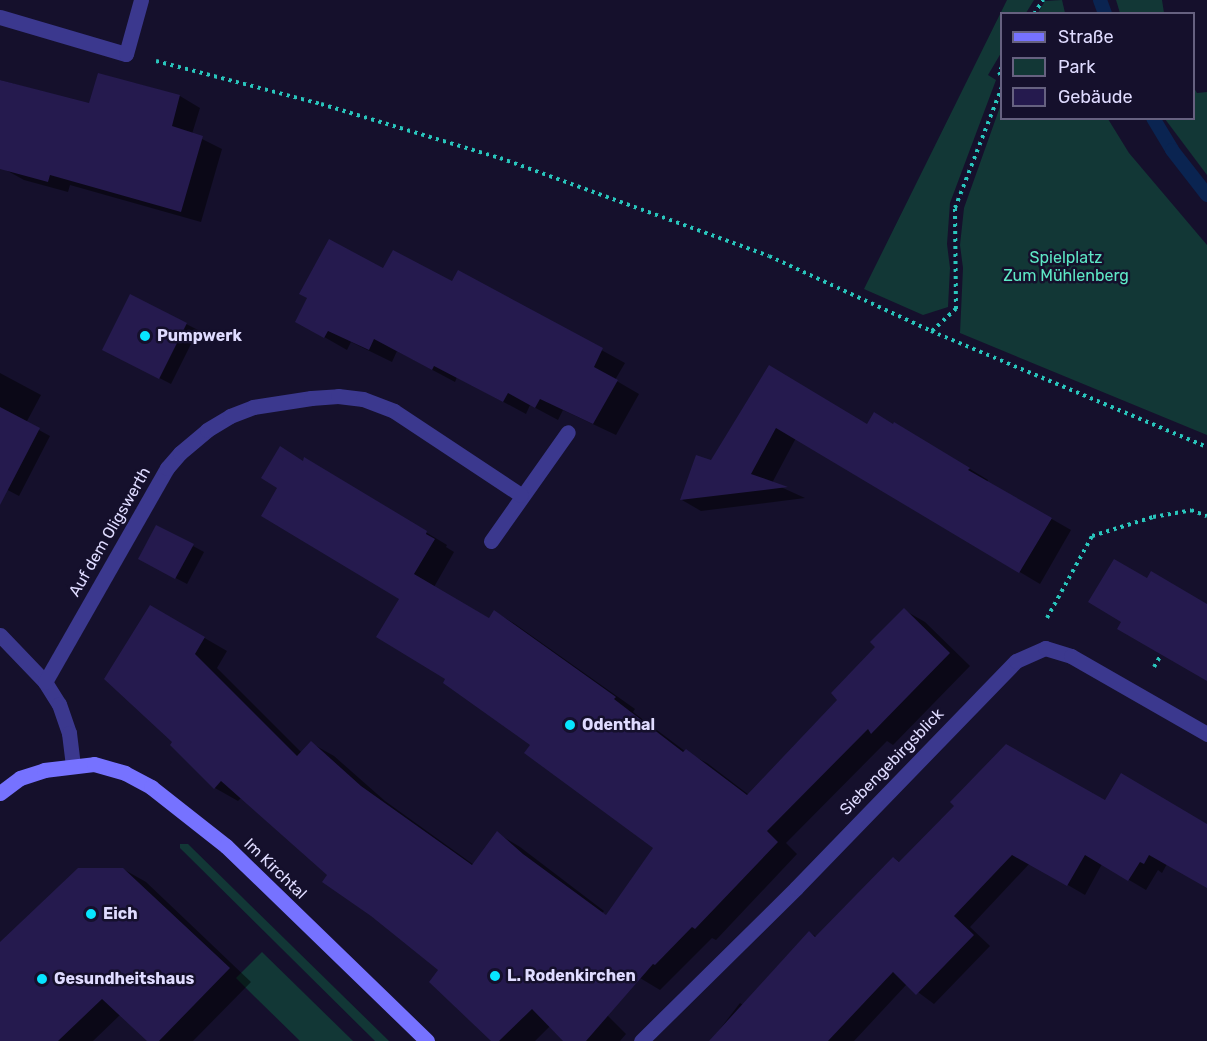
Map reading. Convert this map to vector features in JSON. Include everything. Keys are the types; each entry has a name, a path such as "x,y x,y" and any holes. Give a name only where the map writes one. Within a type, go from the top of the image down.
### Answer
{"street":[{"path":"0,16 126,54 141,0"},
{"name":"Auf dem Oligswerth","path":"45,682 167,468 180,453 207,430 230,416 253,408 311,398 338,396 363,399 394,411 521,495"},
{"path":"490,541 568,432"},
{"path":"0,636 45,682 59,704 69,733 73,765"},
{"name":"Siebengebirgsblick","path":"641,1041 796,888 1016,661 1045,648 1071,656 1207,734"},
{"name":"Im Kirchtal","path":"0,793 20,778 73,765 94,764 125,773 179,808 226,846 427,1041"}],"path":[{"path":"126,54 213,74 500,158 769,256 931,331 1207,447"},
{"path":"931,331 956,309 955,208 1000,92"},
{"path":"1046,621 1092,536 1153,517 1191,510 1207,516"}],"green space":[{"path":"1007,0 1034,0 1027,12 1001,12"},
{"path":"1062,0 1065,12 1039,12 1045,1"},
{"path":"1116,0 1162,0 1164,12 1120,12"},
{"path":"1000,14 1000,55 988,75 996,80 950,203 947,244 950,268 948,307 923,315 864,289"},
{"path":"1195,90 1197,93 1207,92 1207,175 1166,120 1195,120"},
{"name":"Spielplatz Zum Mühlenberg","path":"1000,107 1000,120 1109,120 1129,153 1207,245 1207,435 960,333 963,268 960,245 964,208"},
{"path":"180,844 188,844 389,1041 375,1041 180,848"},
{"path":"262,952 353,1041 300,1041 236,978"}],"building":[{"path":"98,73 180,95 172,126 203,136 181,212 50,175 48,182 0,169 0,80 89,103"},
{"path":"329,239 383,268 393,250 452,281 458,270 603,348 594,367 618,380 593,424 540,399 535,408 508,393 503,402 434,366 432,370 374,339 369,350 328,331 324,338 295,322 307,298 299,294"},
{"name":"Pumpwerk","path":"130,294 187,323 159,379 102,350"},
{"path":"769,365 867,424 874,412 893,424 894,422 970,468 968,470 1052,518 1019,573 776,428 751,474 788,487 680,500 696,455 711,460"},
{"path":"0,407 40,428 0,505"},
{"path":"280,446 303,461 304,457 427,531 426,534 435,539 414,574 489,618 494,610 616,697 614,699 683,752 686,749 747,795 837,700 831,693 875,647 870,642 904,608 950,653 871,734 868,729 767,831 778,842 695,929 692,927 655,965 653,964 586,1041 563,1041 532,1009 499,1041 491,1041 429,982 438,970 371,916 322,882 327,875 221,781 214,789 170,745 172,742 104,679 150,605 205,637 195,654 297,756 311,741 361,786 472,865 497,831 523,854 606,915 653,848 524,753 530,745 443,683 445,679 376,637 399,599 261,516 277,488 261,478"},
{"path":"156,525 194,544 175,579 138,559"},
{"path":"1114,559 1147,578 1151,571 1207,604 1207,681 1117,629 1121,622 1088,602"},
{"path":"1006,744 1105,800 1121,773 1207,824 1207,888 1149,855 1144,864 1140,862 1128,881 1085,855 1067,886 1012,855 954,916 974,935 916,995 893,972 828,1041 709,1041 809,931 815,937 893,857 899,862 954,806 950,802"},
{"path":"78,868 123,868 230,968 159,1041 147,1041 102,999 58,1041 0,1041 0,942"}],"waterway":[{"path":"1100,0 1104,12"},
{"path":"1154,120 1172,150 1207,195"}],"place":[{"name":"Pumpwerk","path":"145,336"},
{"name":"Odenthal","path":"570,725"},
{"name":"Eich","path":"91,914"},
{"name":"L. Rodenkirchen","path":"495,976"},
{"name":"Gesundheitshaus","path":"42,979"}]}
